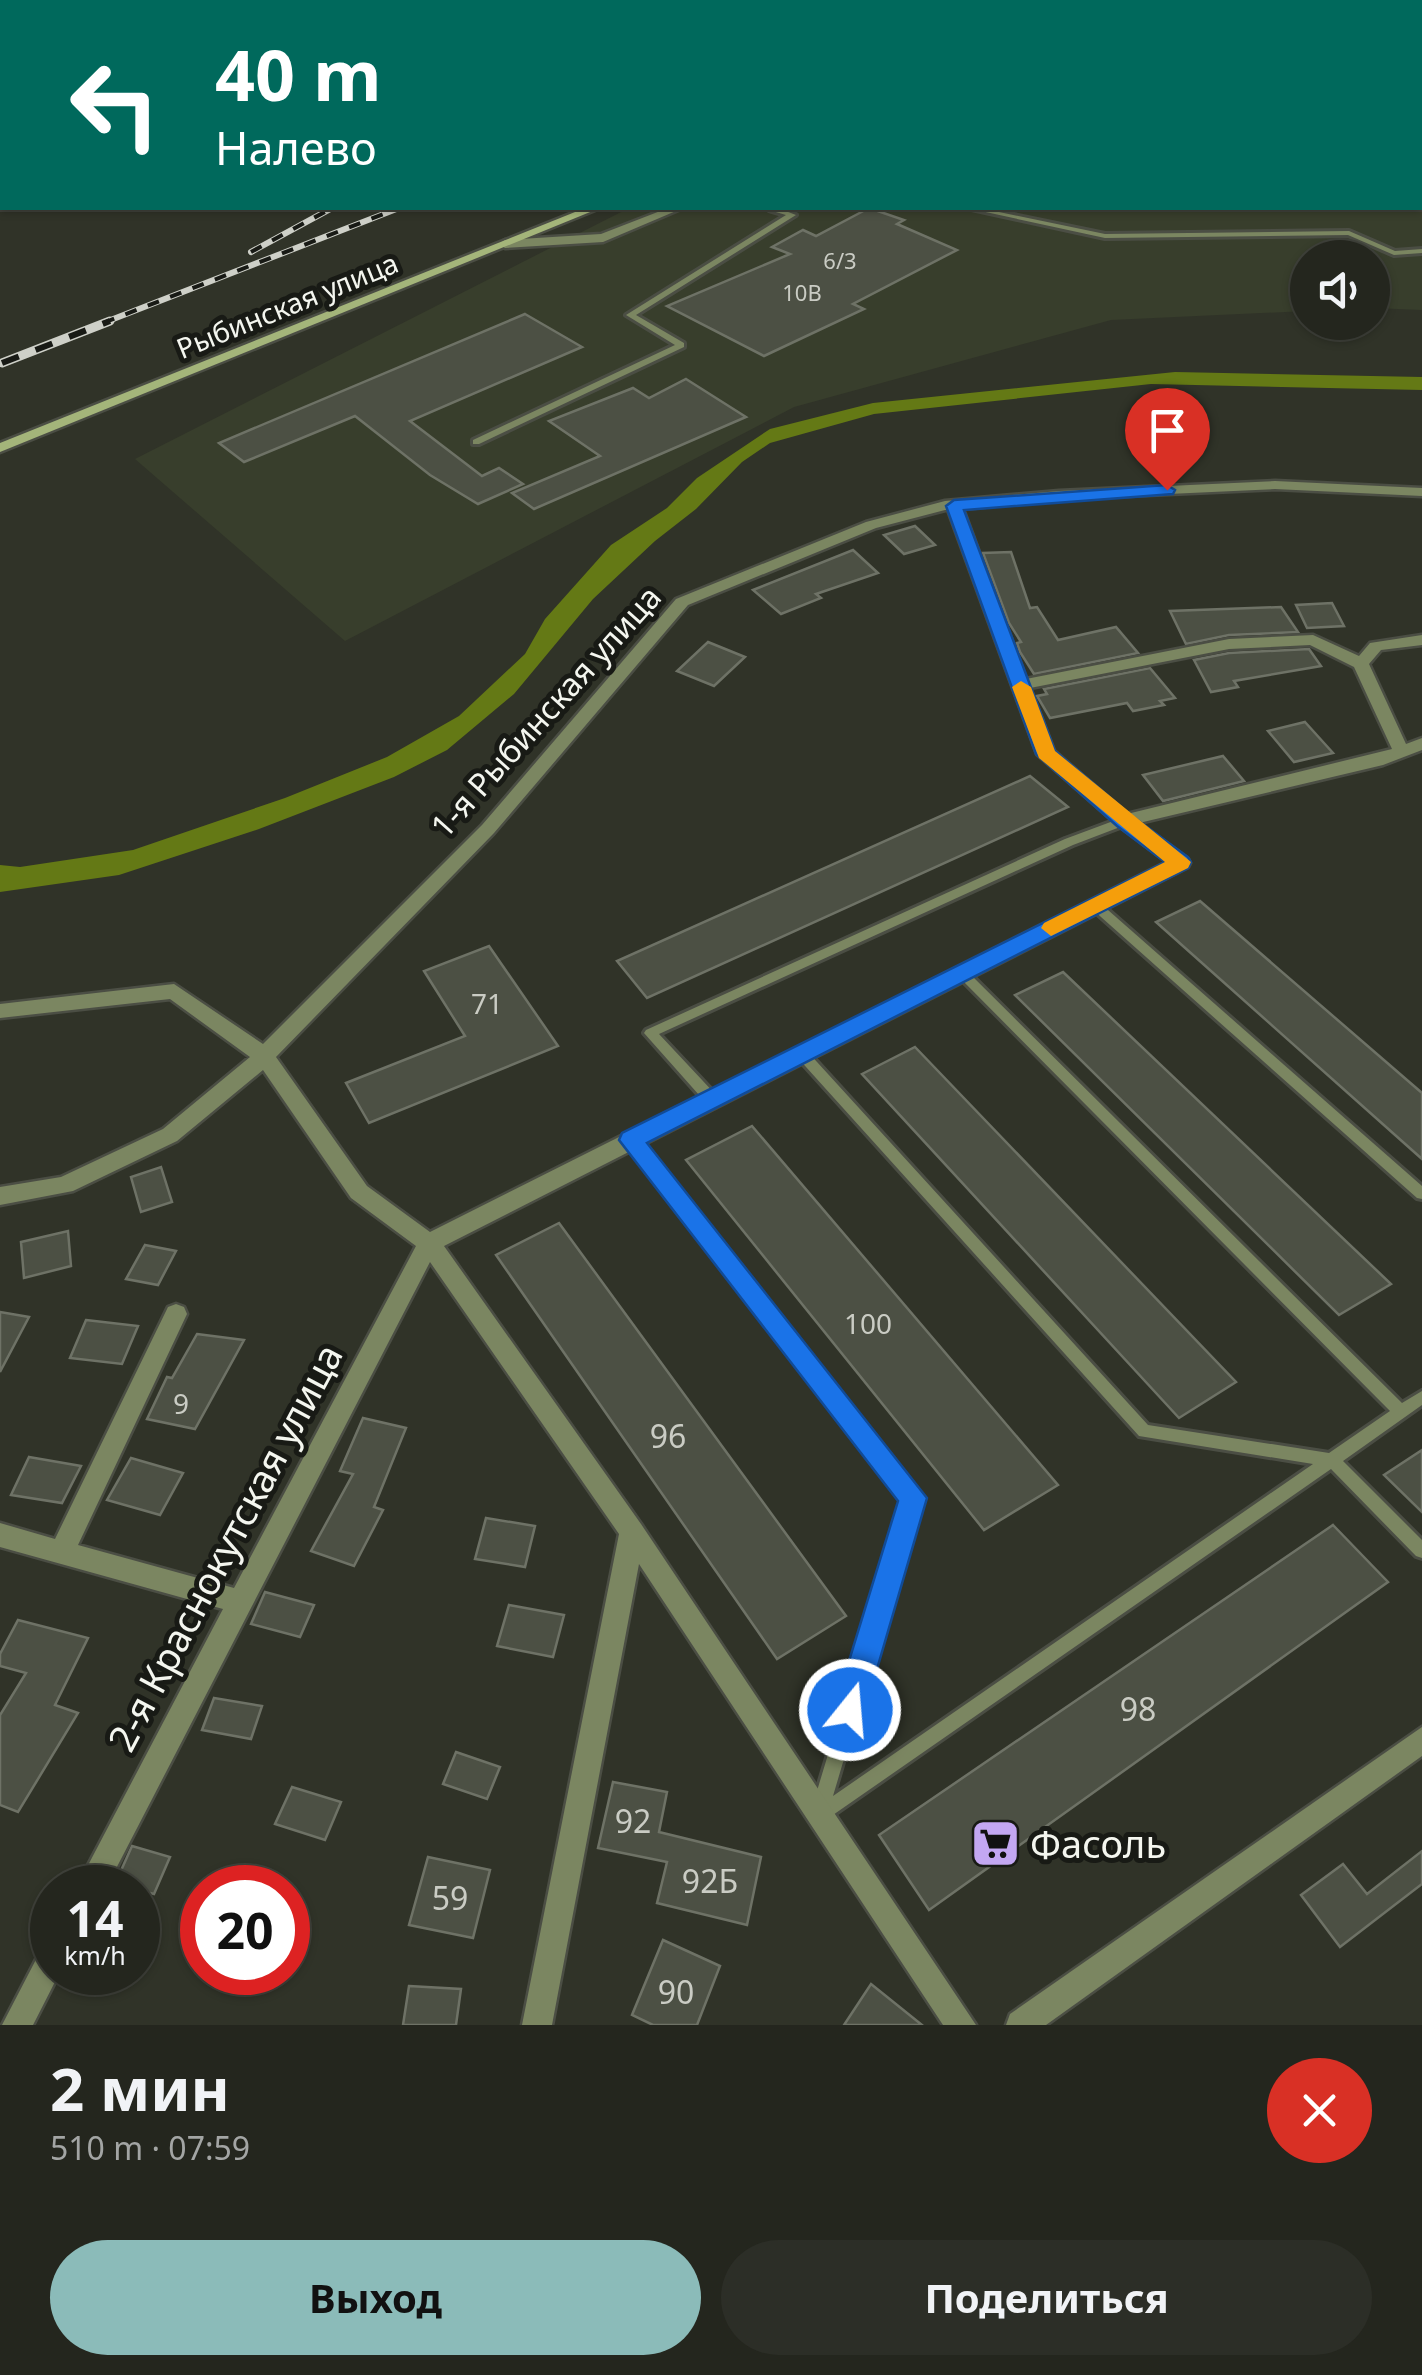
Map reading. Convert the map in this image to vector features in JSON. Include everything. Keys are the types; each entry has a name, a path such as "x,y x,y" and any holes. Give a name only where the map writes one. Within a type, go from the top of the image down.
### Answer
{"main road":[{"name":"Рыбинская улица","path":"0,448 589,210"}],"street":[{"path":"505,244 602,238 672,210"},
{"name":"1-я Рыбинская улица","path":"0,1196 65,1184 170,1135 264,1056 488,829 682,602 871,525 954,506 1059,495 1275,485 1422,492"},
{"path":"429,1244 1180,862 1124,821 1046,754 954,506"},
{"path":"1021,686 1229,644 1314,640 1361,664 1401,751"},
{"path":"1361,664 1376,646 1422,640"},
{"path":"1124,821 1383,759 1422,744"},
{"path":"0,1012 174,991 264,1056 360,1192 429,1244 632,1532 961,2025"},
{"name":"2-я Краснокутская улица","path":"102,1865 429,1244"},
{"path":"62,1551 176,1314"},
{"path":"538,2025 632,1532"},
{"path":"0,1535 240,1602"},
{"path":"1021,2025 1422,1740"},
{"path":"17,2025 33,1995"}],"lane":[{"path":"476,442 681,345 630,315 792,216 777,210"},
{"path":"980,210 1105,236 1348,234 1394,253 1422,251"},
{"path":"712,1100 650,1033 1069,842 1124,821"},
{"path":"1096,906 1422,1194"},
{"path":"962,974 1402,1412"},
{"path":"802,1054 1144,1431 1332,1460 1422,1551"},
{"path":"631,1140 912,1498 818,1816"},
{"path":"818,1816 1422,1398"}],"shaded area":[{"path":"625,210 1422,210 1422,310 1390,309 1390,240 1290,240 1290,312 1111,320 794,407 345,641 135,459"},
{"path":"1175,372 1422,377 1422,390 1151,384 874,414 770,443 742,462 696,509 593,599 514,694 447,750 394,777 259,829 119,875 0,892 0,865 20,867 133,850 285,798 387,757 459,716 525,654 545,619 611,545 667,508 697,478 770,429 873,403"}],"building":[{"path":"865,210 875,210 904,220 897,224 957,250 853,304 864,309 764,356 667,306 790,254 772,247 803,230 816,236"},
{"path":"525,314 582,347 410,421 482,476 499,468 523,484 478,504 430,475 355,416 244,462 219,443"},
{"path":"686,379 746,417 534,509 512,493 600,456 549,421 633,388 649,398"},
{"path":"915,526 935,545 904,554 884,535"},
{"path":"853,550 878,573 816,594 821,598 781,614 753,590"},
{"path":"1011,552 1030,608 1037,607 1058,640 1116,627 1138,653 1034,674 1020,652 1017,643 1021,642 1009,623 983,553"},
{"path":"1332,603 1344,626 1307,628 1296,605"},
{"path":"1281,607 1298,632 1229,635 1186,644 1170,611"},
{"path":"708,642 745,657 714,686 677,671"},
{"path":"1309,649 1321,666 1234,681 1238,687 1211,692 1194,660 1229,653"},
{"path":"1150,668 1175,698 1160,701 1164,705 1133,711 1127,703 1050,718 1037,696 1047,694 1044,689"},
{"path":"1305,722 1333,753 1294,762 1268,731"},
{"path":"1223,756 1244,781 1163,801 1143,775"},
{"path":"1030,776 1068,807 647,998 617,961"},
{"path":"1200,901 1422,1093 1422,1159 1156,922"},
{"path":"489,946 558,1046 369,1123 346,1083 465,1036 424,971"},
{"path":"1063,972 1391,1284 1339,1315 1015,995"},
{"path":"915,1047 1236,1382 1179,1418 862,1074"},
{"path":"752,1126 1058,1485 984,1530 686,1160"},
{"path":"161,1167 172,1202 141,1212 131,1177"},
{"path":"559,1223 846,1616 777,1659 496,1255"},
{"path":"68,1231 71,1266 24,1278 21,1242"},
{"path":"145,1245 176,1251 158,1285 126,1279"},
{"path":"0,1312 29,1317 0,1372"},
{"path":"86,1320 138,1326 122,1364 70,1358"},
{"path":"197,1334 244,1340 195,1429 147,1419 167,1377 172,1378"},
{"path":"363,1418 406,1428 374,1507 383,1510 354,1566 311,1551 353,1474 340,1471"},
{"path":"1422,1450 1422,1512 1384,1475"},
{"path":"29,1457 81,1466 62,1503 11,1495"},
{"path":"131,1458 183,1473 160,1515 107,1500"},
{"path":"486,1518 535,1526 525,1567 475,1559"},
{"path":"1333,1525 1388,1582 929,1910 879,1835"},
{"path":"265,1592 314,1605 300,1637 251,1624"},
{"path":"509,1605 564,1615 553,1657 497,1646"},
{"path":"18,1620 88,1638 55,1705 78,1713 18,1812 0,1805 0,1715 26,1673 0,1666 0,1654"},
{"path":"214,1698 262,1706 251,1739 202,1730"},
{"path":"456,1752 500,1767 487,1799 443,1784"},
{"path":"613,1782 667,1792 659,1832 761,1857 747,1925 657,1903 667,1862 598,1848"},
{"path":"292,1787 341,1802 325,1840 275,1824"},
{"path":"132,1846 170,1857 160,1880 160,1865 124,1865"},
{"path":"1422,1851 1422,1884 1340,1947 1301,1895 1343,1864 1367,1894"},
{"path":"428,1857 490,1870 473,1938 409,1925"},
{"path":"663,1940 720,1966 697,2025 653,2025 632,2015"},
{"path":"871,1984 922,2025 844,2025"},
{"path":"409,1986 461,1989 456,2025 403,2025"}],"railway":[{"path":"251,252 328,210"},
{"path":"103,323 394,210"},
{"path":"2,363 110,321"}],"slow traffic":[{"path":"1021,687 1046,754 1124,821 1180,862 1051,928"}],"place":[{"name":"Фасоль","path":"995,1843"}],"route":[{"path":"850,1710 912,1498 631,1140 1180,862 1124,821 1046,754 954,506 1059,495 1167,490"}]}
